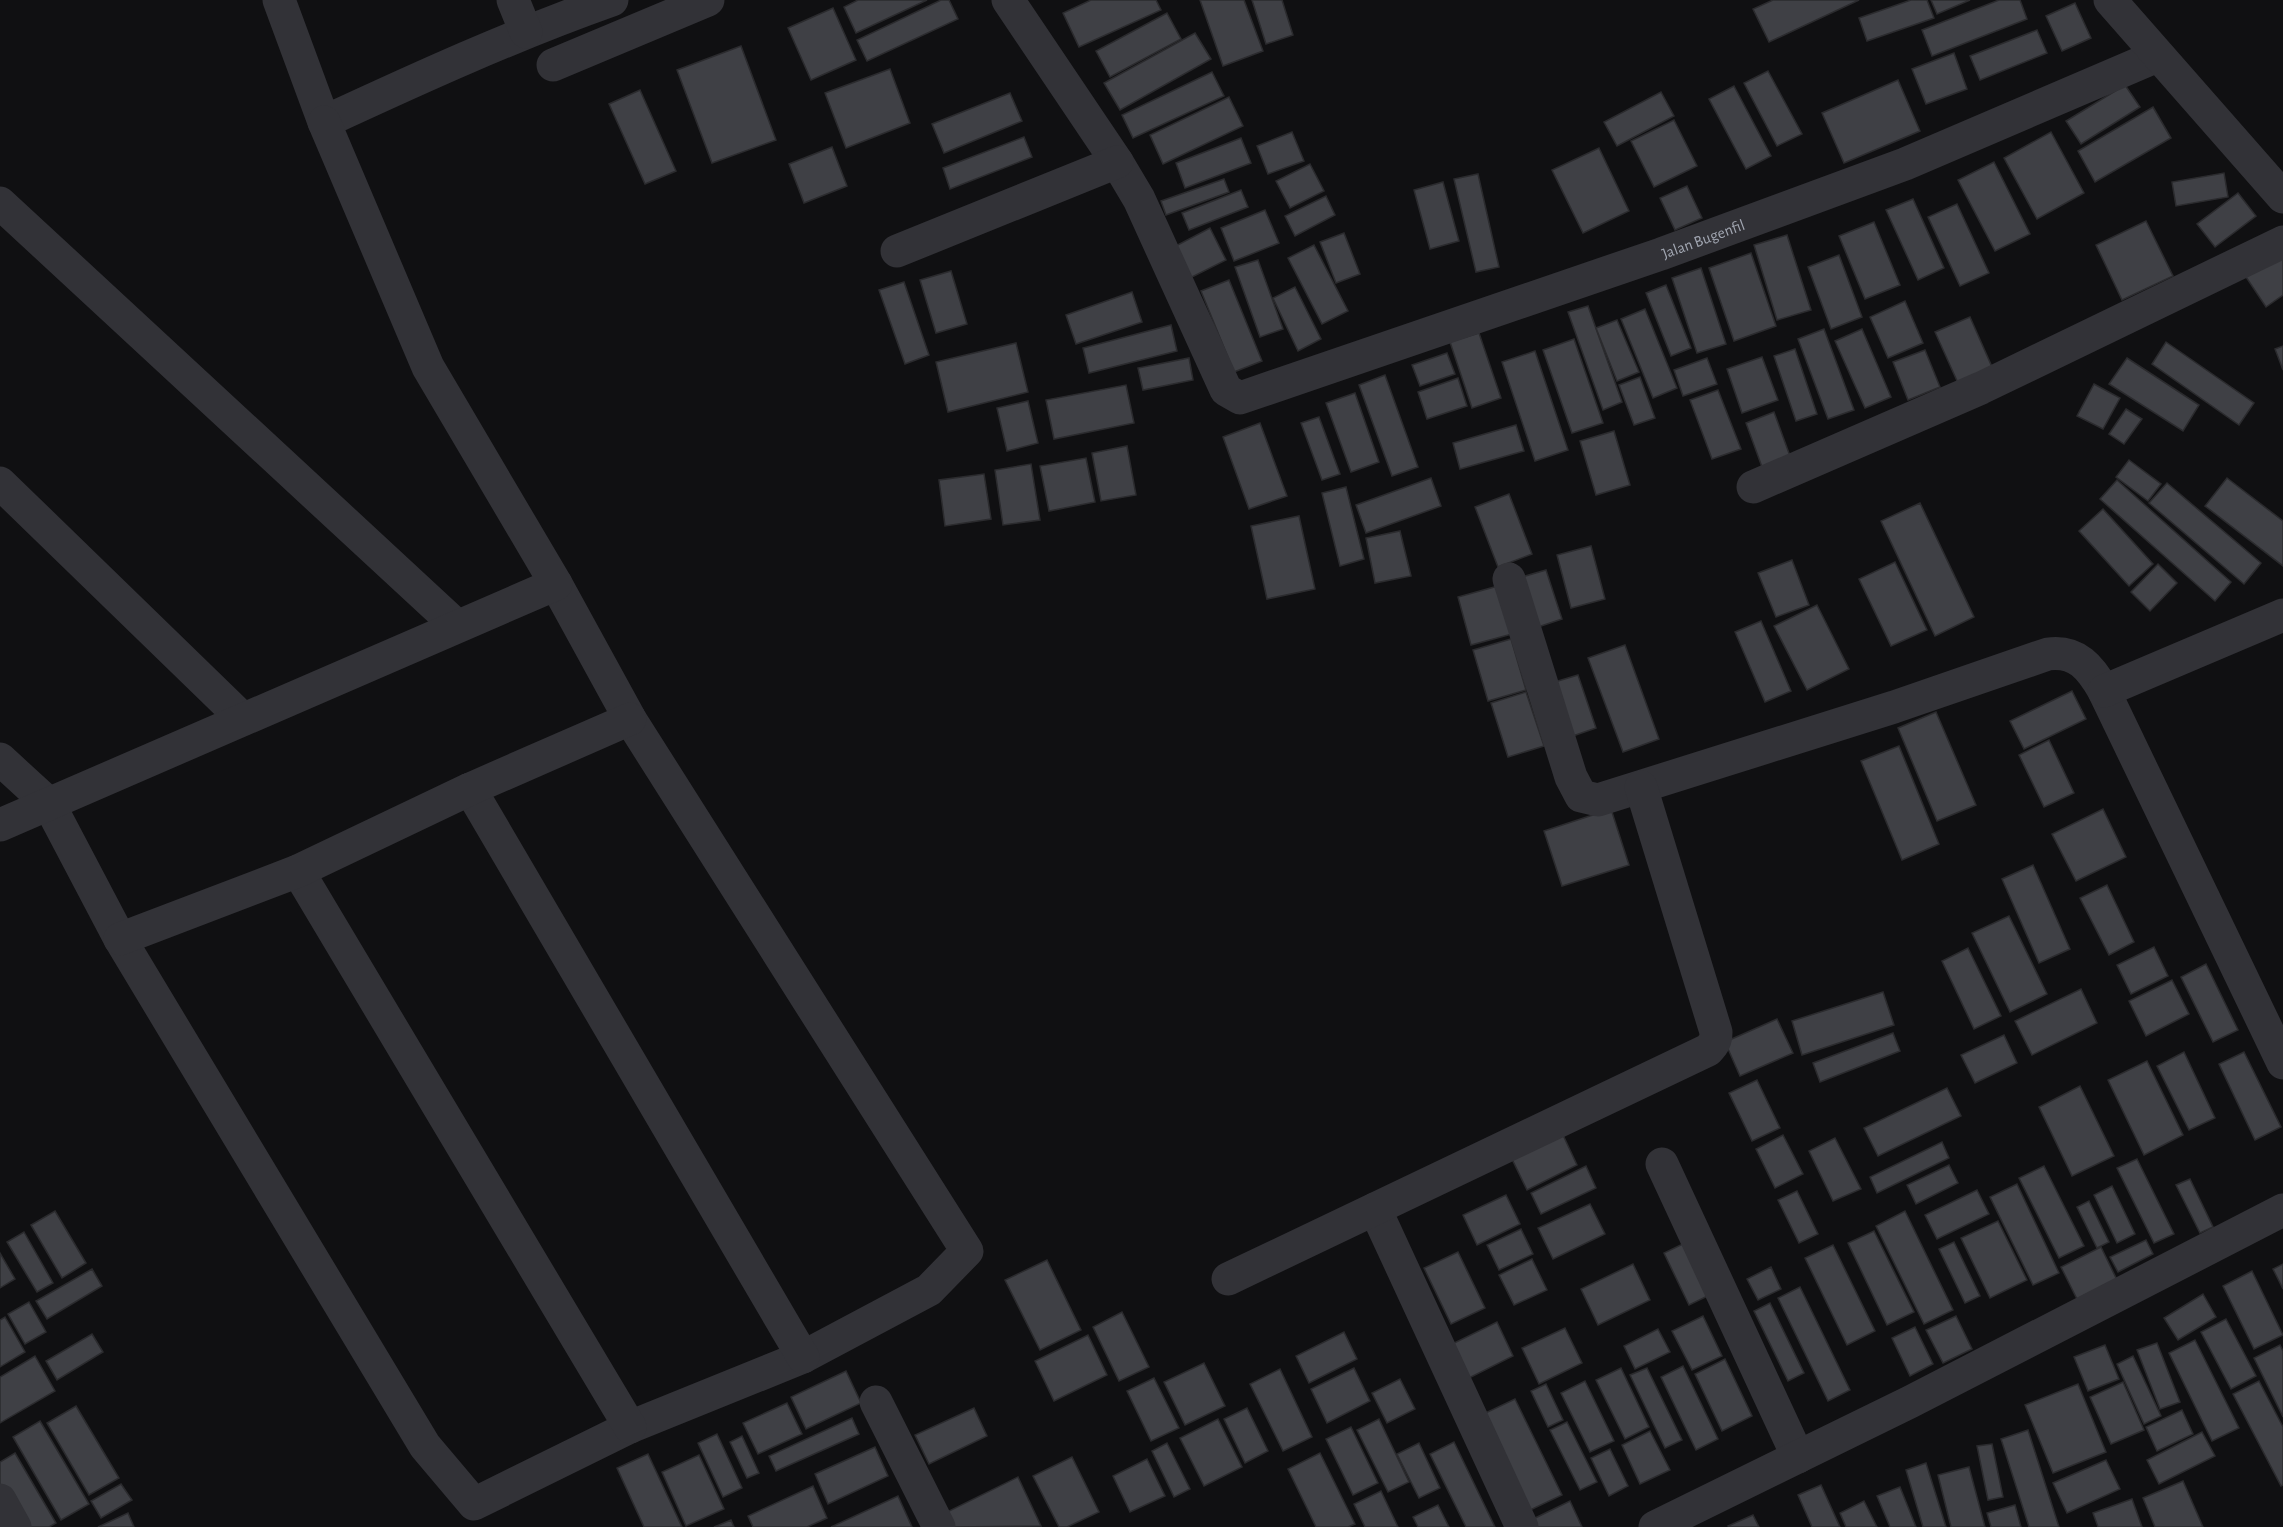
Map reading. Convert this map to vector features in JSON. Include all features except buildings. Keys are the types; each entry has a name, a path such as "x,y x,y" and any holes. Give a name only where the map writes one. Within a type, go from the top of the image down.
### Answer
{"street":[{"path":"0,759 49,804 120,939 426,1446 474,1504 630,1428 802,1357 929,1290 967,1251 630,719 556,584 428,368 324,122 279,0"},
{"path":"513,0 526,32"},
{"path":"324,122 526,32 612,0"},
{"path":"553,65 708,0"},
{"path":"897,251 1117,162 1008,0"},
{"path":"2109,0 2283,197"},
{"name":"Jalan Bugenfil","path":"1117,162 1139,199 1226,390 1240,398 1661,254 1905,164 2157,56"},
{"path":"0,203 458,626"},
{"path":"1753,487 1981,388 2283,242"},
{"path":"0,483 243,719"},
{"path":"1509,579 1576,791 1581,796 1598,800 1894,707 2048,654 2061,652 2073,655 2096,678 2104,691 2283,1063"},
{"path":"0,825 556,584"},
{"path":"2104,691 2283,615"},
{"path":"120,939 298,871 470,789 630,719"},
{"path":"1228,1279 1708,1050 1716,1040 1716,1032 1641,787"},
{"path":"470,789 802,1357"},
{"path":"298,871 630,1428"},
{"path":"1662,1164 1798,1457"},
{"path":"1375,1209 1522,1527"},
{"path":"1655,1527 1798,1457 2283,1210"},
{"path":"876,1402 939,1527"},
{"path":"0,1500 15,1527"}]}
